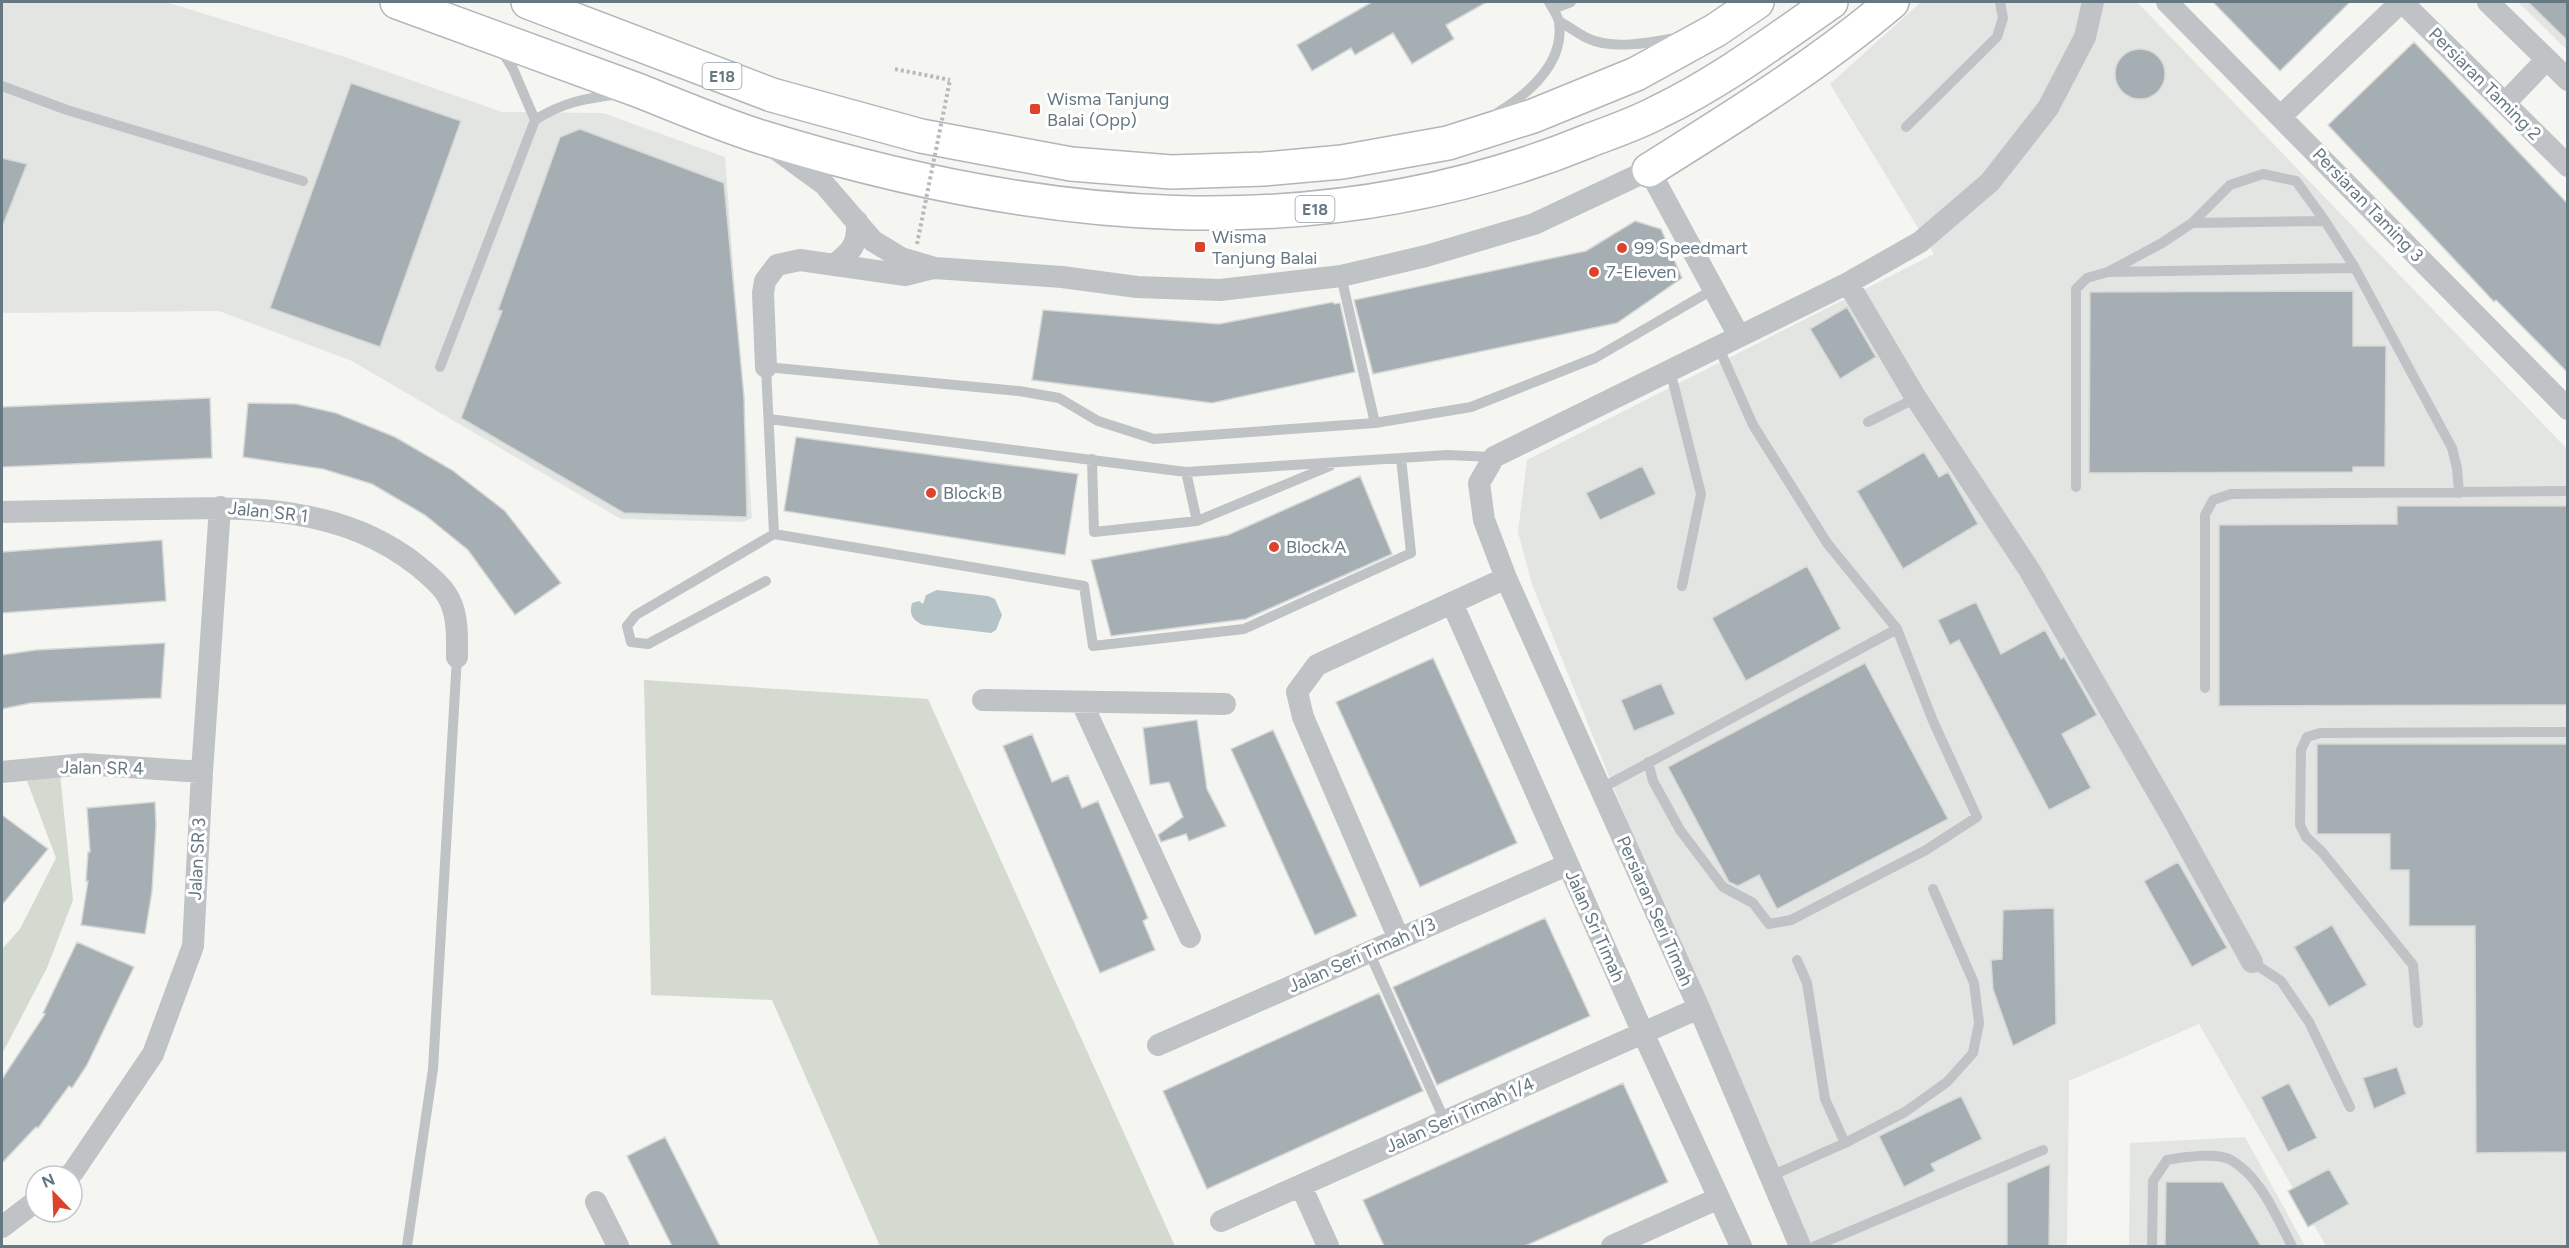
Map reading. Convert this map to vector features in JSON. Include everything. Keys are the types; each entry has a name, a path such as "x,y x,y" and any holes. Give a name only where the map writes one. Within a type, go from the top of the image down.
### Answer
{"highway":[{"name":"E18","path":"397,2 759,136 911,178 1064,205 1168,214 1268,213 1349,206 1457,185 1534,162 1657,113 1742,65 1831,2"},
{"name":"E18","path":"541,4 772,95 921,136 1071,164 1171,172 1264,169 1342,162 1448,143 1533,116 1636,74 1716,30 1757,2"},
{"path":"1649,170 1776,90 1853,36 1892,2"}],"street":[{"path":"1494,457 1848,283 1920,242 1990,182 2048,108 2085,37 2092,2"},
{"name":"Persiaran Taming 3","path":"2167,2 2568,409"},
{"path":"2281,116 2402,2"},
{"name":"Persiaran Taming 2","path":"2402,2 2568,166"},
{"path":"2488,2 2568,80"},
{"path":"2505,103 2546,60"},
{"path":"759,136 824,184 873,241 901,258 935,268 1062,277 1137,287 1220,290 1341,276 1426,256 1534,224 1649,170 1740,336"},
{"path":"834,265 850,252 858,237 857,221"},
{"path":"766,367 763,293 765,281 777,265 800,260 905,275 935,268"},
{"path":"1848,283 1916,398 2030,571 2252,962"},
{"name":"Persiaran Seri Timah","path":"1494,457 1479,483 1484,520 1506,578 1698,1008 1800,1246"},
{"name":"Jalan SR 1","path":"2,512 220,507 300,513 342,525 379,540 398,551 435,580 451,602 457,630 457,657"},
{"name":"Jalan SR 3","path":"78,1164 153,1054 193,946 220,507"},
{"path":"1399,939 1303,717 1297,692 1317,665 1506,578"},
{"name":"Jalan Sri Timah","path":"1452,603 1643,1033 1741,1246"},
{"path":"983,700 1225,704"},
{"path":"1082,703 1190,937"},
{"name":"Jalan SR 4","path":"2,772 84,764 202,772"},
{"name":"Jalan Seri Timah 1/3","path":"1158,1045 1568,865"},
{"name":"Jalan Seri Timah 1/4","path":"1221,1221 1698,1008"},
{"path":"1301,1186 1328,1246"},
{"path":"1612,1246 1719,1198"},
{"path":"596,1202 618,1246"},
{"path":"2,1227 24,1210"}],"lane":[{"path":"1448,143 1513,104 1532,88 1551,65 1559,43 1559,21 1551,5 1571,2"},
{"path":"1906,127 1997,37 2003,18 2000,2"},
{"path":"1559,21 1589,39 1616,44 1646,44 1716,30"},
{"path":"492,36 513,69 535,120"},
{"path":"2,86 67,110 303,181"},
{"path":"440,367 535,120 556,106 598,96 641,92"},
{"path":"2076,487 2076,290 2086,278 2108,272 2162,243 2192,223 2230,185 2263,174 2296,182 2325,221 2355,268 2452,448 2457,468 2459,493"},
{"path":"2192,223 2325,221"},
{"path":"2108,272 2355,268"},
{"path":"1341,276 1375,423"},
{"path":"774,534 766,367 1018,391 1049,396 1059,398 1098,421 1154,439 1375,423 1471,407 1595,358 1714,289"},
{"path":"1648,762 1653,781 1680,830 1724,887 1753,903 1769,924 1791,920 1926,850 1977,817 1933,721 1897,629 1827,543 1753,425 1718,346"},
{"path":"1670,370 1701,494 1682,586"},
{"path":"1868,422 1916,398"},
{"path":"768,419 1186,472 1447,455 1494,457"},
{"path":"765,581 648,644 631,642 627,626 636,615 774,534 1084,586 1093,646 1244,630 1411,553 1401,458"},
{"path":"1092,459 1094,532 1197,521 1340,462"},
{"path":"1186,472 1197,521"},
{"path":"2205,688 2205,515 2213,500 2232,494 2568,491"},
{"path":"1600,789 1897,629"},
{"path":"407,1246 433,1069 457,657"},
{"path":"2418,1023 2413,965 2322,852 2306,837 2300,825 2301,750 2307,737 2320,732 2568,732"},
{"path":"1771,1176 1845,1143 1905,1112 1947,1082 1973,1053 1979,1023 1974,983 1933,888"},
{"path":"1369,952 1445,1121"},
{"path":"1797,960 1807,983 1825,1099 1845,1143"},
{"path":"2252,962 2281,981 2309,1022 2350,1107"},
{"path":"1815,1246 2043,1150"},
{"path":"2152,1246 2153,1181 2167,1160 2191,1155 2230,1159 2259,1186 2292,1246"}],"path":[{"path":"895,69 950,80 917,244"}],"shaded area":[{"path":"2,2 166,2 345,57 502,112 603,113 725,157 752,518 744,522 621,519 352,361 219,311 2,313"},
{"path":"1921,2 2137,2 2567,449 2567,1246 2326,1246 2199,1024 2069,1081 2067,1246 1797,1246 1532,584 1518,532 1527,460 1934,254 1830,84"},
{"path":"2518,2 2567,2 2567,50"},
{"path":"937,590 988,596 995,599 1002,615 996,630 991,633 919,623 912,616 912,603 919,601 923,604 926,595"},
{"path":"644,680 928,699 1175,1246 880,1246 772,1000 651,995"},
{"path":"60,774 73,900 47,968 2,1054 2,949 20,929 56,858 27,781"},
{"path":"2245,1137 2305,1246 2129,1246 2130,1143"}],"building":[{"path":"1372,2 1487,2 1446,25 1454,39 1412,64 1393,33 1355,55 1351,48 1312,71 1297,45"},
{"path":"2213,2 2350,2 2280,71"},
{"path":"2528,2 2568,2 2568,41"},
{"path":"2414,42 2568,204 2568,373 2496,300 2494,302 2328,125"},
{"path":"2135,49 2145,49 2158,56 2165,69 2165,79 2158,92 2145,99 2135,99 2126,95 2119,88 2115,79 2115,69 2119,60 2126,53"},
{"path":"351,83 461,121 380,347 270,308"},
{"path":"580,129 724,183 744,397 747,517 624,513 461,418 502,311 498,310 560,137"},
{"path":"2,158 27,164 3,225 2,225"},
{"path":"1635,221 1661,229 1682,278 1617,323 1373,374 1354,300 1586,251"},
{"path":"2353,291 2353,346 2386,346 2385,467 2353,467 2353,472 2089,473 2090,292"},
{"path":"1333,302 1334,304 1340,303 1355,372 1212,403 1032,380 1043,310 1219,324"},
{"path":"1847,307 1876,357 1840,379 1810,329"},
{"path":"210,398 212,458 2,467 2,407"},
{"path":"248,403 296,404 336,413 395,437 452,470 505,511 561,583 515,615 468,550 425,515 372,484 323,469 243,457"},
{"name":"Block B","path":"796,437 1078,474 1065,555 784,511"},
{"path":"1924,452 1939,477 1948,472 1978,524 1903,569 1857,491"},
{"path":"1642,466 1656,494 1600,520 1586,493"},
{"name":"Block A","path":"1360,476 1392,554 1246,619 1111,636 1091,560 1228,535"},
{"path":"2397,506 2568,506 2568,705 2219,706 2219,525 2397,524"},
{"path":"162,540 166,601 2,613 2,552"},
{"path":"1807,566 1841,629 1746,681 1712,618"},
{"path":"1976,602 2001,654 2045,630 2061,659 2064,657 2097,715 2062,734 2091,788 2049,810 1959,640 1950,645 1938,620"},
{"path":"165,643 161,698 31,703 2,709 2,655 36,650"},
{"path":"1433,658 1517,843 1420,887 1336,702"},
{"path":"1865,663 1948,819 1777,909 1759,875 1738,886 1729,882 1668,767"},
{"path":"1661,683 1675,714 1634,731 1621,700"},
{"path":"1197,720 1207,789 1226,826 1189,841 1186,834 1161,842 1158,835 1183,817 1169,782 1150,785 1143,728"},
{"path":"1273,730 1357,916 1315,935 1231,749"},
{"path":"1032,734 1052,782 1068,775 1082,808 1098,801 1148,918 1143,921 1155,950 1100,973 1003,746"},
{"path":"2317,744 2568,744 2568,1152 2476,1153 2475,926 2409,926 2409,870 2390,870 2390,834 2317,834"},
{"path":"155,802 152,891 145,934 81,925 88,881 86,881 88,852 90,852 87,808"},
{"path":"2,815 48,849 2,905"},
{"path":"2178,862 2227,948 2192,967 2144,881"},
{"path":"2054,908 2056,1024 2013,1046 1993,989 1991,960 2002,959 2003,910"},
{"path":"1545,918 1590,1016 1437,1085 1393,987"},
{"path":"2332,925 2367,985 2329,1007 2294,947"},
{"path":"77,942 134,967 87,1065 72,1088 69,1086 38,1128 36,1127 2,1163 2,1079 45,1014 43,1013"},
{"path":"1379,993 1423,1091 1207,1189 1163,1091"},
{"path":"2397,1067 2406,1094 2374,1109 2363,1078"},
{"path":"1623,1083 1668,1182 1525,1246 1384,1246 1363,1200"},
{"path":"2289,1083 2317,1138 2288,1152 2261,1097"},
{"path":"1961,1096 1982,1139 1931,1164 1935,1171 1904,1187 1879,1136"},
{"path":"665,1137 720,1246 672,1246 627,1156"},
{"path":"2050,1164 2049,1246 2007,1246 2007,1183"},
{"path":"2329,1169 2349,1204 2308,1227 2288,1191"},
{"path":"2166,1182 2223,1182 2261,1246 2165,1246"}],"place":[{"name":"Wisma Tanjung Balai (Opp)","path":"1035,109"},
{"name":"Wisma Tanjung Balai","path":"1200,247"},
{"name":"99 Speedmart","path":"1622,248"},
{"name":"7-Eleven","path":"1594,272"},
{"name":"Block B","path":"931,493"},
{"name":"Block A","path":"1274,547"}]}
